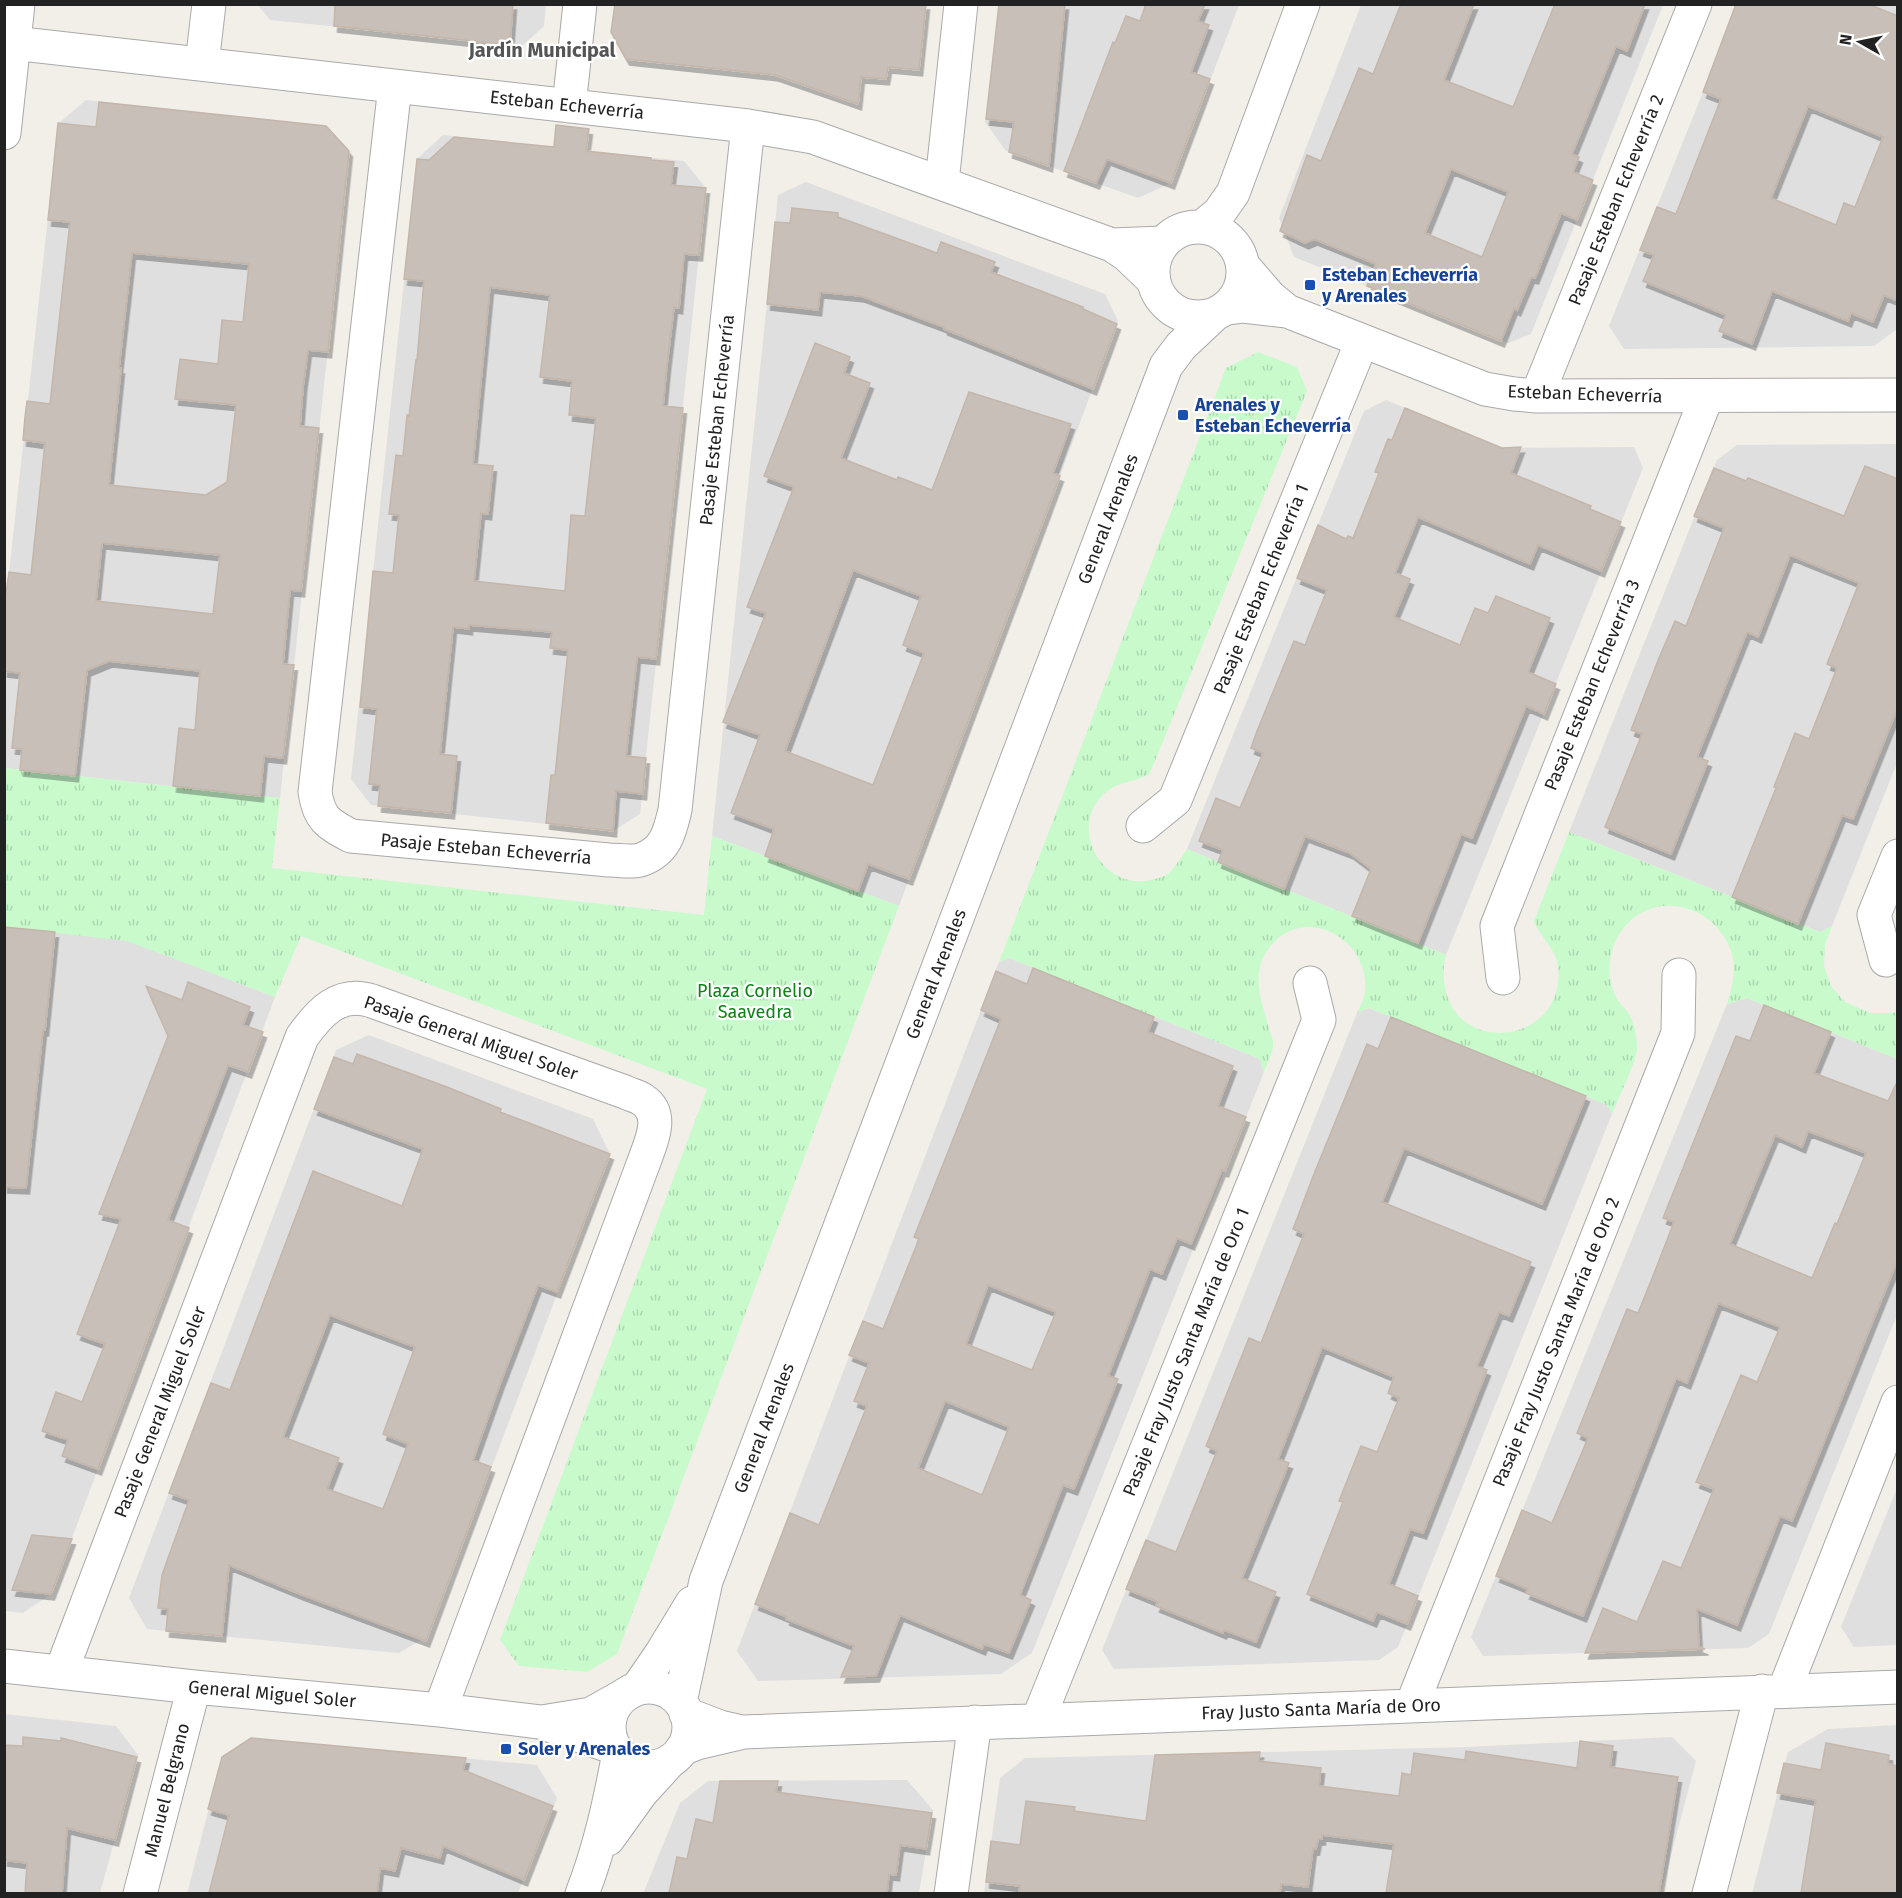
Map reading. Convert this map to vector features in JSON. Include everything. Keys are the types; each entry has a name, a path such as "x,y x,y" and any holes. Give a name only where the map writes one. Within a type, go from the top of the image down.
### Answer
{"street":[{"path":"4,133 9,43 18,4"},
{"path":"202,64 209,4"},
{"path":"569,106 580,4"},
{"path":"942,182 961,4"},
{"path":"1203,226 1219,213 1233,193 1302,4"},
{"name":"Pasaje Esteban Echeverría 2","path":"1537,396 1695,4"},
{"name":"Esteban Echeverría","path":"9,43 748,126 813,137 1112,245 1127,255 1158,290"},
{"name":"Pasaje Esteban Echeverría","path":"395,86 315,792 317,806 329,825 351,836 609,860 641,860 657,850 669,837 675,810 748,126"},
{"path":"1233,193 1232,226 1234,240 1242,259 1244,278 1241,290 1234,300 1221,311 1201,317 1187,316 1174,310 1158,290 1153,267 1156,255 1173,233 1187,227 1203,226 1218,230 1230,239 1242,259"},
{"name":"Esteban Echeverría","path":"1112,245 1163,243"},
{"name":"Esteban Echeverría","path":"1242,259 1270,297 1287,311"},
{"name":"General Arenales","path":"1158,290 1168,330 1166,366"},
{"name":"Esteban Echeverría","path":"1221,311 1252,307 1287,311 1485,389 1514,394 1537,396 1898,395"},
{"name":"General Arenales","path":"677,1754 687,1737 689,1725 683,1708 706,1581 1166,366 1181,346 1221,311"},
{"name":"Pasaje Esteban Echeverría 1","path":"1143,826 1175,800 1362,340"},
{"name":"Pasaje Esteban Echeverría 3","path":"1503,978 1497,926 1707,396"},
{"path":"1886,960 1874,915 1898,856"},
{"name":"Pasaje Fray Justo Santa María de Oro 2","path":"1412,1705 1678,1033 1679,975"},
{"name":"Pasaje Fray Justo Santa María de Oro 1","path":"1038,1720 1319,1020 1310,983"},
{"name":"Pasaje General Miguel Soler","path":"61,1672 302,1037 318,1015 338,1002 354,997 372,1001 625,1092 643,1100 654,1112 655,1124 648,1150 440,1710"},
{"path":"1709,1893 1773,1691 1898,1402"},
{"name":"General Arenales","path":"617,1751 610,1738 611,1715 615,1705 622,1697 635,1690 661,1654 706,1581"},
{"name":"General Miguel Soler","path":"4,1666 540,1722 617,1751 627,1761 638,1766 661,1765 677,1754"},
{"name":"Manuel Belgrano","path":"140,1893 194,1687"},
{"name":"Fray Justo Santa María de Oro","path":"635,1690 650,1687 661,1689 671,1694 683,1708 720,1727 744,1732"},
{"name":"Fray Justo Santa María de Oro","path":"677,1754 697,1743 744,1732 1898,1687"},
{"name":"General Miguel Soler","path":"540,1722 591,1714 635,1690"},
{"path":"951,1893 975,1722"},
{"path":"582,1893 596,1858 606,1821 617,1751"},
{"path":"596,1858 640,1793 677,1754"}],"shaded area":[{"path":"258,5 546,5 544,26 522,46 270,20"},
{"path":"999,5 1239,5 1171,183 1138,198 1006,151 985,122"},
{"path":"1361,5 1663,5 1531,334 1508,343 1294,257 1279,218"},
{"path":"1738,5 1897,5 1897,329 1874,346 1624,349 1609,326"},
{"path":"86,100 326,126 349,151 280,798 5,768 5,609 57,135 59,123"},
{"path":"443,135 684,161 706,188 640,814 613,831 371,805 351,779 417,159"},
{"path":"806,182 1105,294 1118,321 899,906 712,836 778,195"},
{"path":"1386,400 1502,448 1634,447 1643,468 1446,955 1187,849 1364,411"},
{"path":"1897,444 1897,763 1832,926 1820,932 1569,832 1717,460 1737,445"},
{"path":"5,927 127,940 275,997 51,1594 23,1613 5,1611"},
{"path":"1009,958 1260,1059 1264,1072 1032,1653 1001,1674 758,1681 737,1651 999,962"},
{"path":"1747,998 1897,1059 1897,1315 1769,1634 1748,1648 1483,1656 1471,1637 1727,1004"},
{"path":"1369,1008 1608,1105 1612,1114 1398,1647 1379,1660 1114,1669 1102,1650 1357,1013"},
{"path":"369,1035 593,1119 610,1154 428,1636 399,1653 147,1629 129,1598 336,1050"},
{"path":"1897,1488 1897,1645 1854,1647 1841,1627"},
{"path":"4,1714 116,1726 138,1755 100,1893 5,1893"},
{"path":"1897,1725 1897,1893 1752,1894 1788,1752 1828,1729"},
{"path":"1672,1737 1696,1761 1661,1893 984,1894 1000,1778 1025,1758 1467,1747"},
{"path":"251,1738 537,1765 557,1798 518,1893 187,1894 222,1757"},
{"path":"907,1780 933,1810 919,1893 643,1894 680,1803 708,1781"}],"green space":[{"path":"1258,352 1297,367 1307,391 1150,773 1110,789 1093,808 1089,824 1090,840 1096,855 1107,868 1120,877 1136,881 1154,879 1167,875 1187,849 1446,955 1444,983 1454,1010 1470,1025 1489,1032 1510,1032 1530,1025 1546,1011 1557,991 1558,965 1551,948 1534,921 1569,832 1820,932 1832,926 1825,944 1824,966 1831,986 1845,1002 1870,1013 1897,1011 1897,1059 1747,998 1727,1004 1734,967 1732,954 1725,938 1715,925 1702,915 1672,906 1656,907 1641,913 1627,924 1612,949 1609,968 1612,988 1632,1020 1637,1050 1612,1114 1607,1105 1369,1008 1357,1013 1365,992 1364,973 1357,956 1346,942 1316,927 1299,928 1283,934 1263,957 1259,987 1273,1043 1264,1072 1260,1059 1009,958 999,962 1226,368"},
{"name":"Plaza Cornelio Saavedra","path":"5,768 280,798 272,868 704,915 712,836 899,906 617,1654 587,1672 519,1666 500,1640 707,1089 301,936 275,997 127,941 5,927"}],"building":[{"path":"335,4 513,4 510,45 334,26"},
{"path":"615,4 926,4 919,70 888,67 886,79 861,77 858,104 775,75 626,59 611,32"},
{"path":"999,4 1065,4 1049,166 1009,152 1014,122 986,119"},
{"path":"1146,4 1205,4 1198,21 1209,25 1191,72 1210,79 1171,183 1107,159 1096,183 1064,171 1113,42 1115,43 1126,16 1140,21"},
{"path":"1401,4 1474,4 1444,80 1513,107 1555,4 1645,4 1627,51 1616,46 1572,154 1579,157 1573,172 1593,180 1577,220 1561,213 1535,278 1531,277 1517,310 1514,308 1501,341 1367,286 1376,264 1314,239 1305,243 1280,231 1307,155 1321,161 1359,68 1373,74","holes":["1451,169 1508,192 1482,257 1425,233"]},
{"path":"1736,4 1868,4 1898,16 1898,301 1884,295 1873,322 1851,313 1848,321 1772,291 1752,344 1719,331 1726,315 1643,281 1654,255 1640,250 1657,207 1676,214 1721,99 1703,92","holes":["1808,106 1883,137 1855,207 1844,203 1836,225 1771,198"]},
{"path":"99,102 326,126 349,151 328,352 308,350 303,387 300,426 319,428 301,591 290,590 283,664 294,665 283,758 264,756 260,796 173,786 179,728 195,730 200,671 109,661 87,670 75,776 20,770 22,749 12,748 20,673 4,671 4,607 9,572 31,575 45,443 23,440 25,417 27,401 50,404 70,222 48,220 58,123 96,127","holes":["132,253 249,264 243,322 222,320 218,364 180,359 175,399 236,405 227,482 206,495 109,485","102,543 220,555 213,614 96,601"]},
{"path":"556,125 589,129 586,151 674,162 671,185 706,188 699,255 684,254 679,308 674,307 667,365 663,406 683,408 656,659 637,657 626,756 646,758 643,794 616,791 613,831 546,823 551,775 555,775 568,650 550,648 552,632 469,625 469,629 453,627 440,754 457,756 451,813 378,806 380,785 369,784 377,709 360,707 373,571 393,573 399,515 389,514 396,455 403,456 407,415 409,416 417,360 424,281 404,279 417,159 429,160 454,137 554,147","holes":["490,287 550,295 540,377 572,381 569,415 596,418 585,516 571,515 565,591 474,581 481,513 488,514 493,466 473,464"]},
{"path":"792,208 838,213 838,217 937,253 941,242 995,262 991,272 1083,307 1117,324 1093,389 944,329 944,327 861,296 820,292 818,310 767,304 775,222 790,223"},
{"path":"815,343 850,357 844,373 870,383 841,458 897,480 898,477 932,490 969,392 1071,424 1053,473 1060,476 909,879 868,864 858,891 765,856 774,829 731,813 760,735 723,722 766,613 747,607 794,487 764,476","holes":["853,570 921,596 903,645 924,653 873,785 785,751"]},
{"path":"1405,408 1502,448 1521,447 1511,473 1591,506 1590,509 1621,522 1601,571 1538,545 1530,564 1418,517 1395,573 1410,579 1394,617 1460,645 1475,608 1488,613 1496,596 1550,618 1528,672 1556,684 1544,714 1526,706 1472,838 1461,834 1418,943 1352,916 1371,869 1350,853 1305,836 1284,889 1218,862 1223,850 1199,841 1216,798 1240,808 1263,753 1251,748 1257,731 1294,641 1305,645 1327,590 1297,578 1318,525 1346,539 1348,536 1353,538 1379,473 1375,472 1388,439 1392,440"},
{"path":"1865,466 1898,479 1898,707 1853,819 1842,815 1798,924 1732,897 1776,788 1774,787 1795,733 1809,739 1837,668 1827,664 1859,583 1790,555 1758,637 1747,632 1697,757 1708,761 1671,854 1605,827 1642,734 1631,730 1659,658 1675,621 1686,626 1724,528 1694,516 1714,468 1746,481 1748,478 1844,516"},
{"path":"4,927 55,932 26,1188 4,1187"},
{"path":"1033,968 1154,1017 1148,1032 1233,1066 1218,1106 1246,1117 1225,1171 1222,1170 1191,1244 1177,1238 1162,1274 1150,1269 1108,1376 1118,1379 1074,1489 1063,1485 1020,1595 1031,1600 1009,1653 984,1644 982,1649 900,1615 876,1676 841,1677 854,1646 755,1604 790,1513 819,1525 867,1406 854,1401 869,1363 849,1355 863,1321 883,1329 919,1239 914,1237 1001,1019 981,1010 996,971 1027,984","holes":["988,1285 1056,1312 1032,1370 966,1344","945,1401 1009,1427 982,1495 918,1468"]},
{"path":"188,982 250,1007 243,1025 263,1032 248,1072 228,1065 168,1220 189,1228 98,1469 62,1456 68,1440 42,1431 56,1392 82,1402 105,1344 77,1334 121,1219 99,1214 168,1036 146,986 182,1000"},
{"path":"1764,1005 1831,1032 1814,1073 1888,1101 1898,1080 1898,1259 1792,1521 1780,1516 1737,1625 1697,1609 1699,1647 1705,1649 1585,1653 1603,1608 1637,1622 1663,1561 1681,1568 1714,1489 1696,1482 1741,1375 1757,1382 1780,1327 1718,1303 1687,1383 1676,1378 1583,1616 1526,1593 1528,1589 1496,1576 1522,1510 1552,1523 1588,1438 1577,1433 1627,1309 1638,1313 1653,1276 1674,1222 1663,1218 1736,1036 1750,1041","holes":["1808,1131 1866,1153 1812,1278 1730,1244 1775,1135 1802,1147"]},
{"path":"1391,1017 1586,1096 1542,1204 1404,1148 1382,1202 1531,1262 1509,1316 1499,1312 1477,1366 1487,1370 1423,1533 1410,1529 1389,1584 1418,1596 1407,1624 1377,1612 1373,1621 1307,1594 1343,1502 1339,1501 1361,1446 1377,1452 1399,1398 1388,1393 1394,1377 1322,1347 1278,1459 1289,1463 1242,1578 1276,1592 1256,1642 1224,1630 1223,1633 1156,1606 1158,1602 1126,1589 1146,1540 1176,1552 1217,1451 1206,1446 1249,1338 1261,1343 1304,1234 1293,1229 1314,1174 1367,1044 1378,1049"},
{"path":"357,1054 447,1087 501,1109 500,1112 610,1154 557,1292 538,1285 500,1384 473,1460 491,1467 426,1641 229,1565 222,1636 166,1631 168,1609 158,1608 162,1575 189,1500 169,1493 211,1383 230,1390 313,1171 402,1206 423,1149 314,1109 334,1057 353,1064","holes":["330,1315 415,1347 383,1434 408,1444 383,1509 327,1489 339,1458 283,1437"]},
{"path":"32,1535 72,1539 51,1594 12,1590"},
{"path":"23,1737 61,1741 61,1738 137,1757 115,1840 67,1828 62,1893 25,1893 27,1863 4,1860 4,1745 23,1746"},
{"path":"251,1738 466,1758 463,1770 553,1806 524,1880 443,1846 440,1858 401,1848 395,1871 380,1868 377,1893 209,1893 229,1815 208,1809 222,1757"},
{"path":"1580,1741 1613,1746 1610,1767 1678,1777 1659,1893 1386,1893 1394,1844 1322,1835 1322,1839 1318,1839 1316,1849 1313,1848 1308,1887 1281,1884 1280,1893 1019,1893 1020,1886 986,1882 991,1841 1020,1845 1026,1801 1075,1807 1074,1811 1146,1821 1155,1755 1260,1752 1259,1761 1321,1768 1319,1786 1399,1796 1402,1773 1411,1775 1414,1753 1465,1760 1466,1751 1577,1768"},
{"path":"1826,1743 1889,1755 1888,1764 1898,1766 1898,1893 1801,1893 1816,1800 1777,1793 1784,1763 1821,1770"},
{"path":"720,1781 778,1781 776,1792 932,1813 926,1849 900,1845 896,1875 889,1874 887,1893 669,1893 677,1857 687,1859 696,1819 713,1823"}],"place":[{"name":"Esteban Echeverría y Arenales","path":"1310,285"},
{"name":"Arenales y Esteban Echeverría","path":"1183,415"},
{"name":"Soler y Arenales","path":"506,1749"}],"district":[{"name":"Jardín Municipal","path":"542,50"}]}
